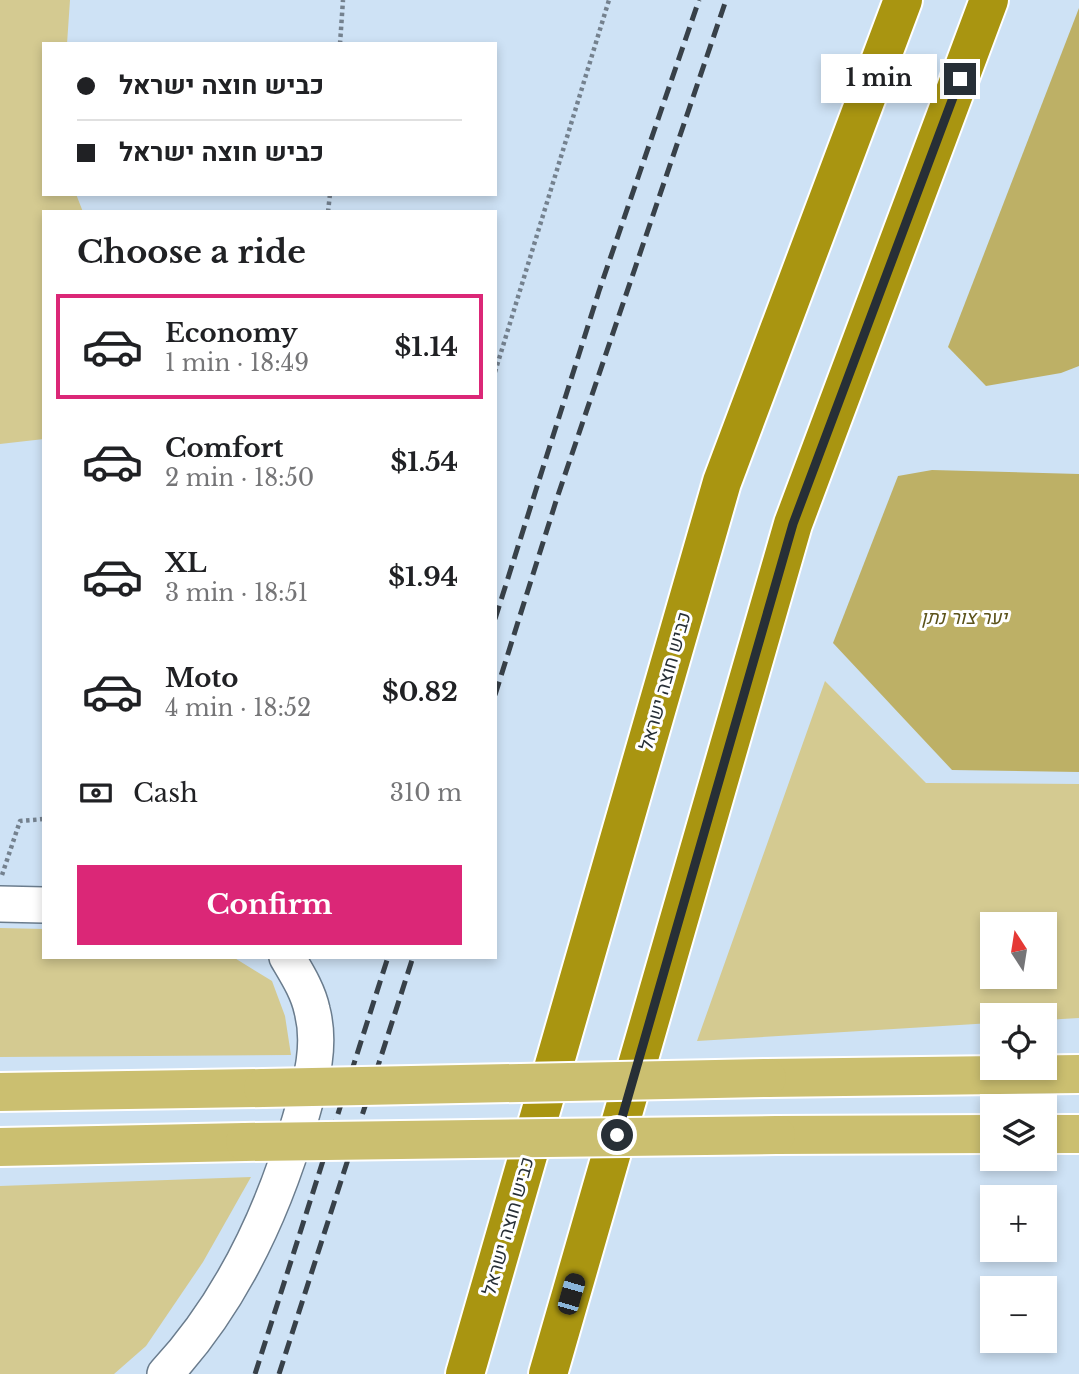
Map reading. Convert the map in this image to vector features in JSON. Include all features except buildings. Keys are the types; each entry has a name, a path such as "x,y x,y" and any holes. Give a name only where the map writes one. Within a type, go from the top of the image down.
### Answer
{"highway":[{"name":"כביש חוצה ישראל","path":"465,1374 722,482 903,0"},
{"path":"548,1374 793,524 989,0"}],"main road":[{"path":"0,1092 1079,1074"},
{"path":"0,1147 980,1134"},
{"path":"1057,1134 1079,1134"}],"street":[{"path":"0,904 42,905"},
{"path":"165,1374 236,1277 271,1206 303,1109 314,1071 315,1030 309,1001 288,959"}],"path":[{"path":"340,42 343,0"},
{"path":"497,365 609,0"},
{"path":"0,883 20,821 42,819"}],"shaded area":[{"path":"0,0 70,0 67,42 42,42 42,196 77,196 82,210 42,210 42,439 0,444"},
{"path":"825,681 926,783 1079,784 1079,1018 1057,1019 1057,1003 980,1003 980,1024 697,1041"},
{"path":"0,928 42,929 42,959 236,959 272,981 285,1016 291,1055 0,1057"},
{"path":"251,1177 203,1262 146,1346 114,1374 0,1374 0,1186"}],"green space":[{"path":"1079,8 1079,366 1061,373 986,386 948,347"},
{"name":"יער צור נתן","path":"932,470 1079,474 1079,772 952,770 833,643 898,476"}],"railway":[{"path":"497,613 599,291 699,0"},
{"path":"497,689 557,498 726,0"},
{"path":"255,1374 387,959"},
{"path":"279,1374 412,959"}],"route":[{"path":"617,1135 793,524 960,79"}]}
